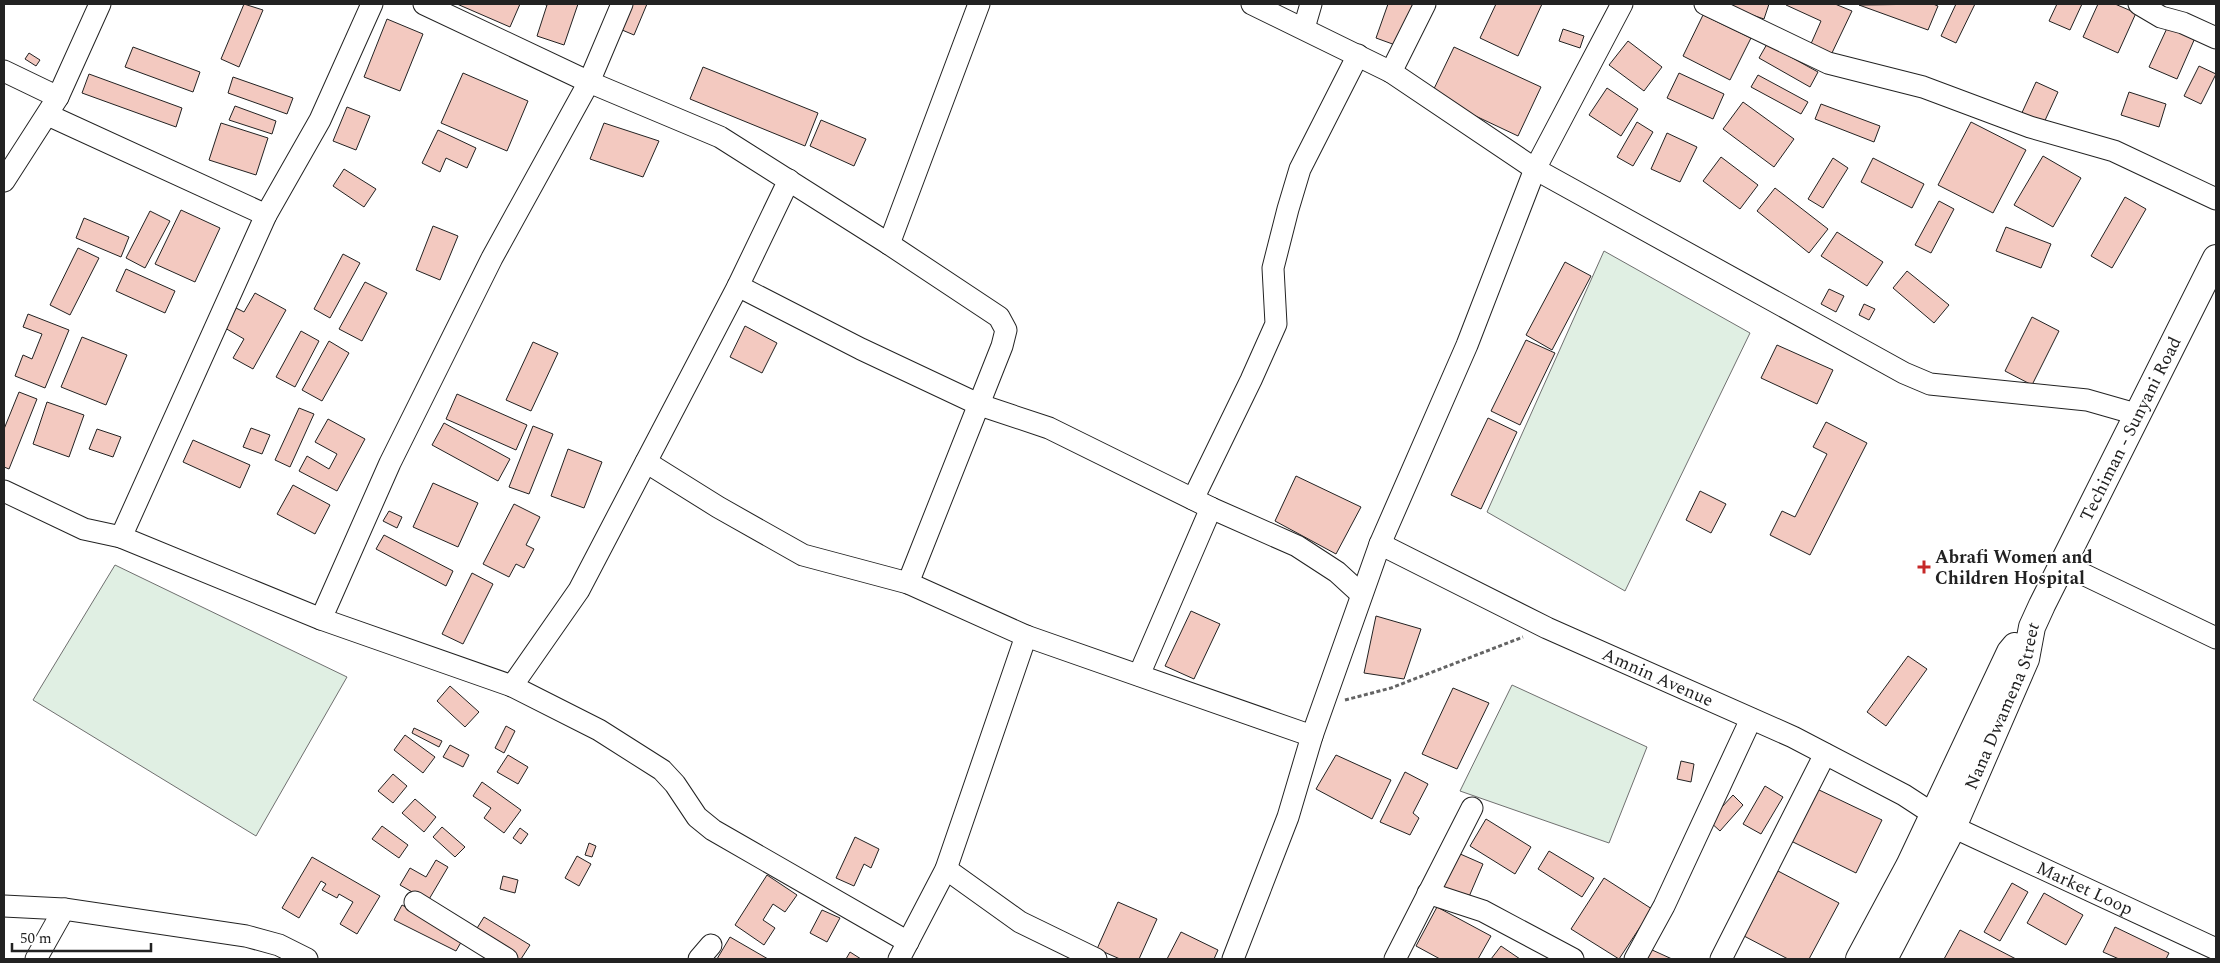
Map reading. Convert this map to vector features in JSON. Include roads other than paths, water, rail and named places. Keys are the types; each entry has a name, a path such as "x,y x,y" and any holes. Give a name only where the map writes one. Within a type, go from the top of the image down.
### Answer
{"main road":[{"name":"Techiman - Sunyani Road","path":"2032,627 2136,414 2216,258"},
{"name":"Nana Dwamena Street","path":"1884,959 1943,819 2026,659 2032,627"},
{"name":"Nana Dwamena Street","path":"1859,959 1909,866 1943,819"}],"street":[{"path":"4,181 53,106 100,4"},
{"path":"121,537 266,215 320,120 372,4"},
{"path":"424,4 589,82 720,137 889,244 999,317 1006,330 980,405 908,583"},
{"path":"321,619 390,464 488,266 589,82 622,4"},
{"path":"889,244 978,4"},
{"path":"1252,4 1392,72 1535,169 1904,373 1930,384 2015,395 2087,400 2136,414"},
{"path":"1304,28 1311,4"},
{"path":"1392,72 1425,4"},
{"path":"1233,959 1288,817 1312,736 1380,544 1467,345 1535,169 1622,4"},
{"path":"1705,4 1828,63 1923,87 2030,128 2114,151 2216,199"},
{"path":"2139,4 2161,17 2183,23 2216,38"},
{"path":"1139,675 1202,504 1251,380 1276,324 1273,268 1300,169 1358,55"},
{"path":"4,71 53,106 266,215"},
{"path":"512,686 578,590 738,286 789,180"},
{"path":"738,286 861,349 980,405 1049,428 1202,504 1297,546 1337,572 1361,594"},
{"path":"646,462 718,507 803,555 908,583 1026,636 1312,736"},
{"path":"4,492 84,529 121,537 321,619 512,686 599,730 645,757 662,770 675,784 697,817 713,830 904,951 946,869 1026,636"},
{"name":"Amnin Avenue","path":"1380,544 1547,628 1825,754 1943,819"},
{"path":"2062,564 2216,638"},
{"path":"1635,959 1664,906 1751,719"},
{"path":"1721,959 1825,754"},
{"path":"1395,959 1472,808"},
{"name":"Market Loop","path":"1943,819 2216,949"},
{"path":"946,869 1061,952 1096,959"},
{"path":"1428,893 1482,911 1573,959"},
{"path":"415,902 507,959"},
{"path":"4,906 64,910 246,936 279,945 307,959"},
{"path":"36,959 64,910"}],"place":[{"name":"Abrafi Women and Children Hospital","path":"1924,567"}]}
